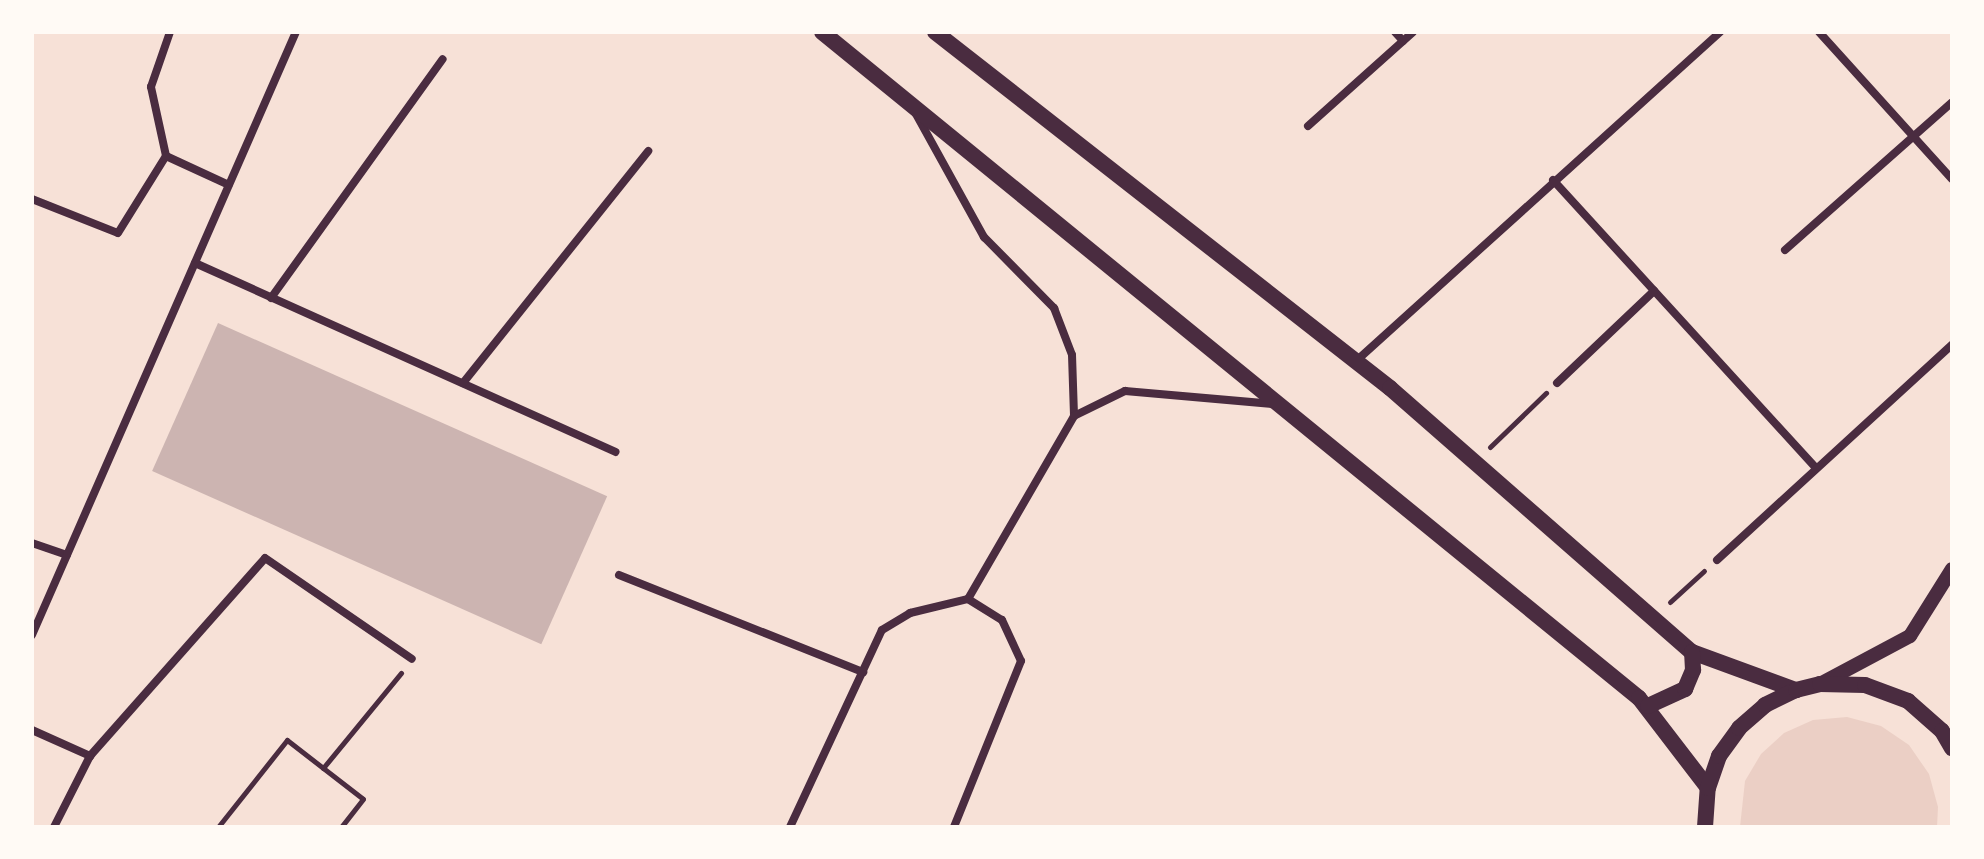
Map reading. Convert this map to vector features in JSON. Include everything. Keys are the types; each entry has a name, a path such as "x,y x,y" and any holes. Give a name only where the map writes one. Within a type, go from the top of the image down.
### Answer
{"main road":[{"path":"822,32 1286,406 1648,706 1708,788"},
{"path":"935,32 1474,461 1692,652 1796,690"},
{"path":"1648,706 1685,689 1693,670 1692,652"},
{"path":"1705,827 1708,788 1719,756 1739,728 1765,705 1796,690 1820,684 1865,685 1908,701 1942,731 1952,748"}],"street":[{"path":"32,199 118,233 166,156 151,87 163,39 170,32"},
{"path":"32,635 296,32"},
{"path":"1395,32 1403,41"},
{"path":"1308,126 1413,32"},
{"path":"1354,363 1720,32"},
{"path":"1819,32 1952,179"},
{"path":"271,298 443,59"},
{"path":"1785,250 1916,138 1952,102"},
{"path":"909,103 984,237 1054,308 1072,355 1074,416 968,599"},
{"path":"463,383 648,151"},
{"path":"166,156 229,185"},
{"path":"1553,180 1815,467"},
{"path":"195,263 616,452"},
{"path":"1557,383 1654,291"},
{"path":"1717,560 1815,467 1952,345"},
{"path":"1074,416 1125,391 1286,406"},
{"path":"32,543 67,555"},
{"path":"54,827 90,756 265,558 412,659"},
{"path":"1820,684 1910,636 1952,569"},
{"path":"619,575 863,672"},
{"path":"790,827 882,630 910,613 968,599 1002,620 1021,661 954,827"},
{"path":"32,730 90,756"}],"path":[{"path":"1474,461 1557,383"},
{"path":"1654,616 1717,560"},
{"path":"323,768 412,659"},
{"path":"218,827 287,740 363,799 341,827"}],"shaded area":[{"path":"1847,717 1881,726 1909,745 1929,774 1938,807 1937,827 1740,827 1745,781 1761,754 1784,733 1813,720"}],"building":[{"path":"218,323 607,496 541,644 152,471"}]}
